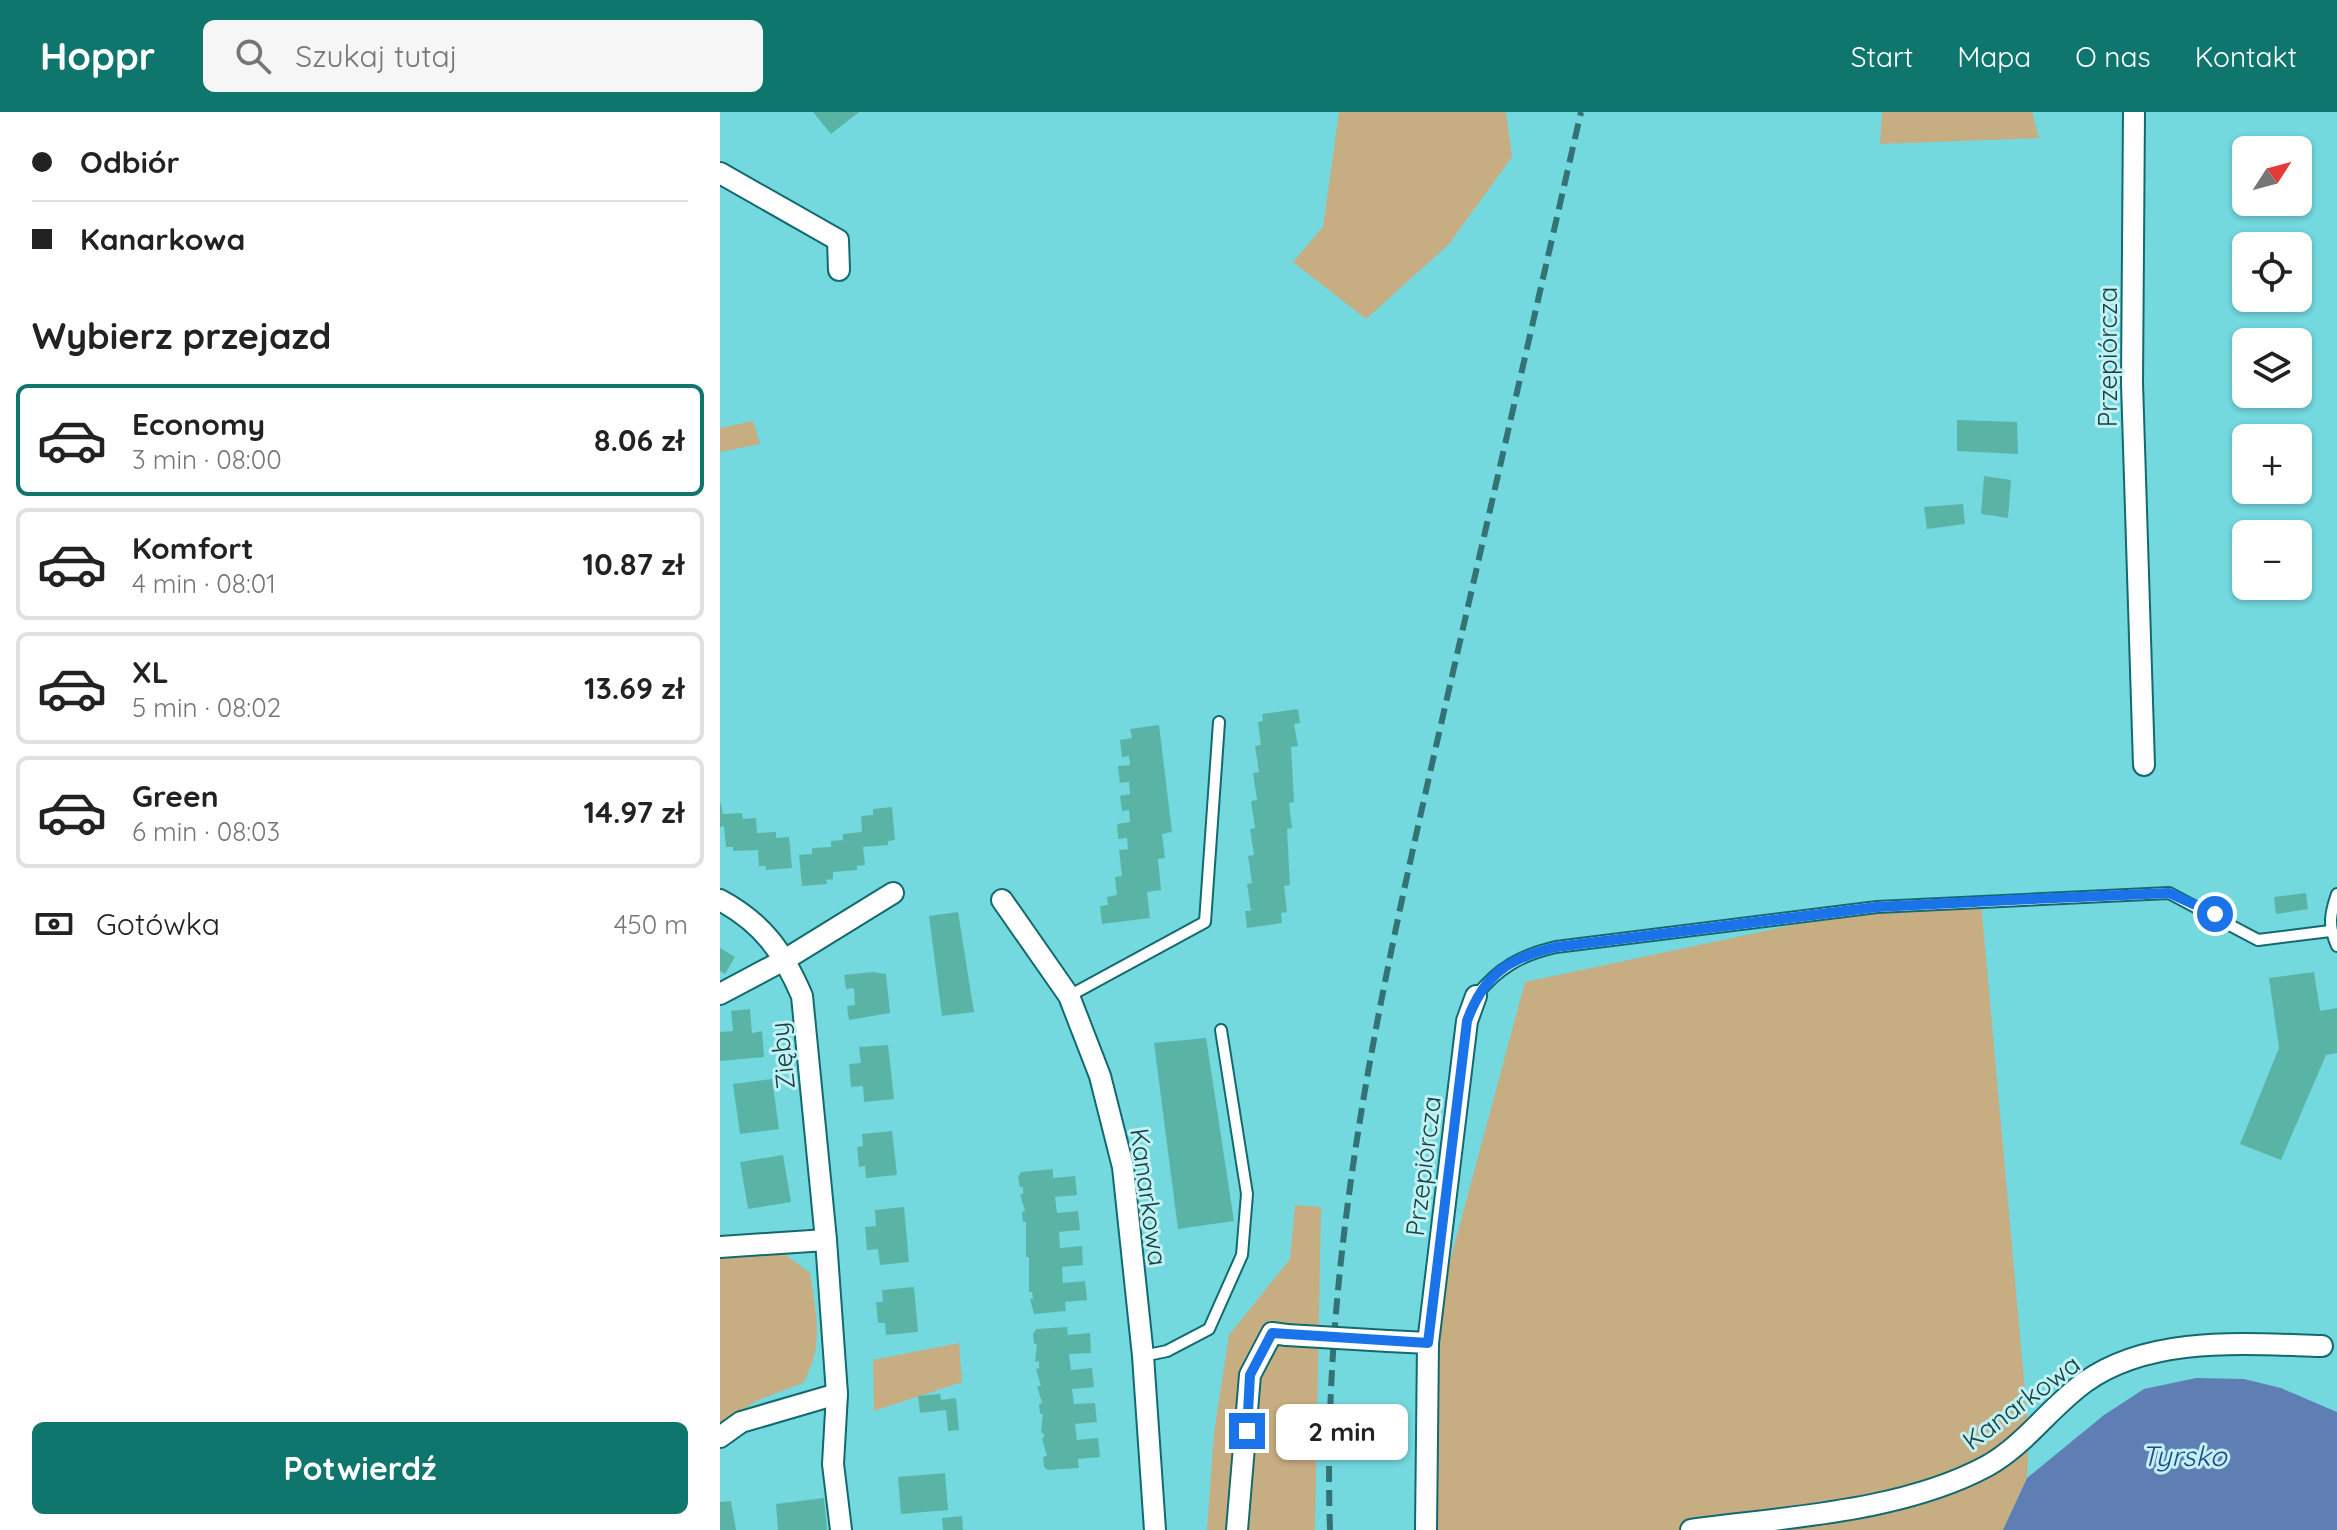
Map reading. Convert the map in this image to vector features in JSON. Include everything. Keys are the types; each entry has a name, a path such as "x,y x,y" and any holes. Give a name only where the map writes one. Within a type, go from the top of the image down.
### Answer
{"street":[{"name":"Przepiórcza","path":"2134,112 2132,383 2144,765"},
{"path":"720,173 838,240 839,270"},
{"path":"720,994 786,959 893,893"},
{"name":"Zięby","path":"720,900 748,915 786,959 802,996 826,1240 837,1394 833,1464 841,1530"},
{"name":"Kanarkowa","path":"1002,900 1069,996 1100,1076 1123,1167 1143,1356 1155,1530"},
{"name":"Przepiórcza","path":"1428,1343 1467,1021 1476,996"},
{"path":"720,1247 826,1240"},
{"path":"1237,1530 1250,1375 1272,1333 1428,1343 1426,1530"},
{"name":"Kanarkowa","path":"1691,1530 1881,1503 1932,1489 1989,1465 2029,1435 2085,1382 2158,1352 2237,1343 2330,1344"},
{"path":"720,1437 741,1422 837,1394"}],"lane":[{"path":"1069,996 1205,922 1219,722"},
{"path":"1476,996 1490,978 1531,953 1877,907 2169,893 2258,940 2330,931"},
{"path":"2337,894 2329,915 2330,931 2337,946"},
{"path":"1143,1356 1167,1351 1209,1329 1242,1255 1247,1194 1221,1030"}],"shaded area":[{"path":"1339,112 1506,112 1512,157 1449,244 1366,319 1293,262 1323,227"},
{"path":"1882,112 2032,112 2039,138 1880,144"},
{"path":"753,421 760,444 720,452 720,428"},
{"path":"1981,902 2029,1435 2027,1478 2003,1530 1426,1530 1428,1343 1525,982 1877,907"},
{"path":"1295,1205 1321,1207 1315,1530 1207,1530 1214,1432 1229,1335 1290,1259"},
{"path":"779,1250 810,1273 817,1330 810,1369 803,1383 758,1400 720,1424 720,1253"},
{"path":"959,1343 962,1382 874,1411 873,1360"}],"water":[{"name":"Tyrsko","path":"2196,1378 2244,1379 2281,1388 2337,1412 2337,1530 2003,1530 2027,1478 2104,1415 2144,1389"}],"building":[{"path":"813,112 859,112 831,134"},
{"path":"1957,420 2017,422 2018,454 1957,451"},
{"path":"1984,476 2011,480 2008,518 1981,514"},
{"path":"1963,504 1965,524 1927,529 1924,507"},
{"path":"1298,709 1300,723 1294,724 1298,746 1291,747 1294,802 1289,803 1292,828 1287,829 1290,885 1284,886 1287,912 1281,913 1282,923 1247,928 1245,911 1251,911 1247,884 1252,883 1248,856 1254,855 1250,829 1255,828 1251,801 1257,800 1253,773 1259,772 1255,746 1261,745 1258,722 1263,721 1262,714"},
{"path":"1159,725 1172,832 1162,834 1165,858 1158,859 1161,890 1147,892 1150,918 1102,924 1100,906 1108,905 1107,897 1117,895 1115,877 1122,876 1119,850 1128,849 1127,838 1118,839 1117,824 1130,822 1129,810 1122,811 1120,796 1130,794 1129,782 1120,783 1118,766 1130,765 1129,756 1122,757 1120,740 1132,738 1130,729"},
{"path":"720,801 723,814 742,813 743,819 756,818 757,833 776,832 776,838 789,837 792,868 766,870 766,866 759,866 758,850 733,851 733,847 726,847 724,826 720,827"},
{"path":"892,807 895,840 888,841 888,845 863,847 865,865 857,866 857,870 833,872 833,879 826,880 827,884 802,886 799,855 812,854 812,848 831,847 831,841 843,840 843,834 862,832 861,816 873,815 873,809"},
{"path":"2306,893 2308,909 2276,914 2274,897"},
{"path":"958,912 974,1012 942,1016 929,916"},
{"path":"720,948 735,957 725,974 720,971"},
{"path":"2314,972 2320,1011 2337,1008 2337,1053 2326,1055 2281,1160 2240,1144 2279,1048 2269,978"},
{"path":"886,974 890,1013 849,1020 847,1006 855,1005 854,988 846,989 844,975"},
{"path":"750,1009 752,1033 762,1031 764,1057 720,1061 720,1032 733,1031 731,1011"},
{"path":"1206,1038 1234,1221 1178,1229 1154,1043"},
{"path":"888,1045 894,1099 864,1102 863,1086 851,1087 849,1064 861,1063 859,1047"},
{"path":"772,1079 779,1129 740,1134 733,1084"},
{"path":"892,1131 897,1175 866,1178 865,1166 859,1167 857,1147 863,1146 862,1134"},
{"path":"783,1155 791,1202 748,1209 740,1162"},
{"path":"1053,1169 1053,1178 1075,1176 1077,1195 1055,1197 1057,1213 1078,1211 1080,1230 1059,1232 1060,1248 1082,1246 1083,1265 1062,1267 1063,1283 1085,1281 1087,1300 1065,1302 1066,1311 1034,1314 1030,1299 1033,1299 1032,1292 1029,1292 1026,1222 1023,1222 1022,1212 1025,1211 1020,1194 1023,1194 1023,1187 1020,1187 1018,1177 1021,1172"},
{"path":"904,1207 909,1262 880,1265 878,1249 867,1250 865,1227 876,1226 875,1210"},
{"path":"914,1287 918,1332 886,1335 885,1323 878,1323 876,1302 883,1302 882,1290"},
{"path":"1067,1327 1068,1335 1090,1333 1091,1353 1069,1354 1071,1370 1092,1368 1094,1387 1072,1389 1074,1404 1095,1403 1097,1422 1075,1424 1077,1440 1098,1438 1100,1457 1078,1459 1079,1468 1048,1470 1044,1467 1043,1457 1047,1456 1042,1439 1045,1435 1041,1432 1043,1414 1040,1414 1039,1404 1042,1403 1037,1386 1041,1386 1036,1369 1039,1368 1039,1361 1035,1362 1037,1344 1034,1344 1033,1334 1036,1329"},
{"path":"940,1394 941,1400 956,1398 959,1430 948,1431 946,1410 920,1413 918,1396"},
{"path":"945,1473 948,1510 901,1514 898,1477"},
{"path":"824,1498 827,1530 778,1530 776,1504"},
{"path":"731,1501 736,1530 720,1530 720,1502"},
{"path":"962,1516 963,1530 943,1530 942,1518"}],"railway":[{"path":"1330,1530 1330,1430 1335,1330 1344,1231 1375,1035 1415,839 1581,112"}],"route":[{"path":"1247,1431 1250,1375 1272,1333 1428,1343 1467,1021 1476,996 1490,978 1511,962 1556,947 1877,907 2169,893 2215,914"}]}
